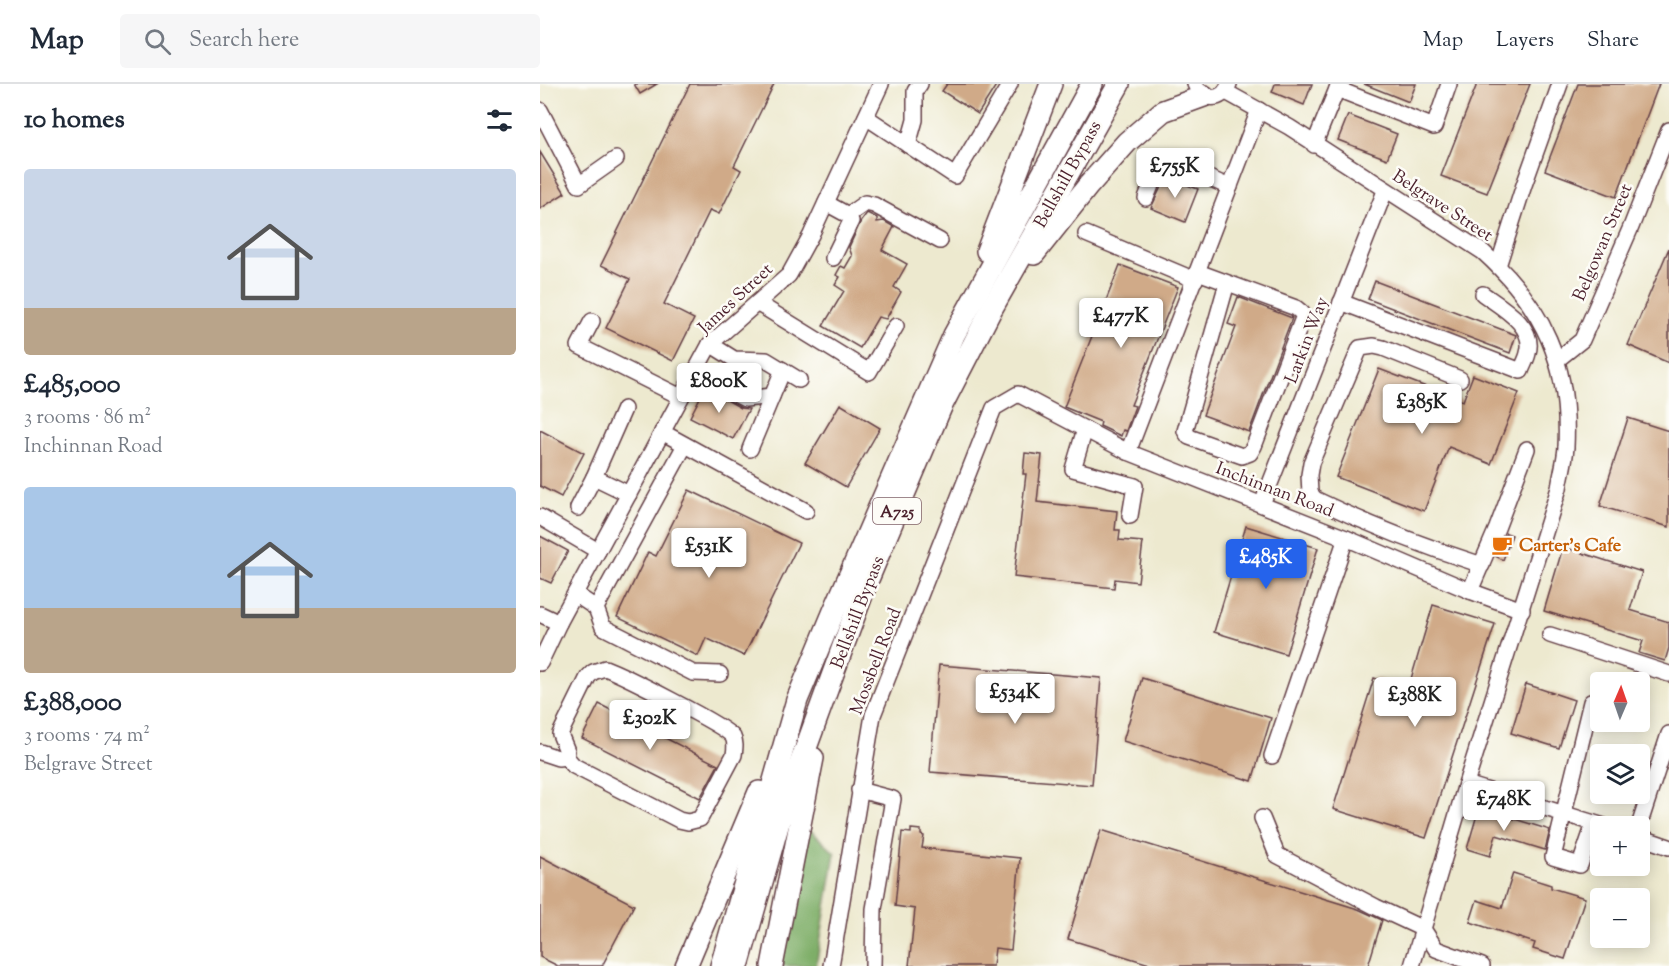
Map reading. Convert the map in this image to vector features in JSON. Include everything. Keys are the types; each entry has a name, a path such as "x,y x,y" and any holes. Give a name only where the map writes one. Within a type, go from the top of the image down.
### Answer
{"highway":[{"path":"954,335 1051,84"},
{"name":"Bellshill Bypass","path":"721,966 797,700 834,611 954,335 1092,84"},
{"name":"Bellshill Bypass","path":"738,966 779,822 866,584 941,407 992,308 1119,84"},
{"path":"992,308 1088,186 1127,142 1163,111 1200,90"},
{"path":"772,966 827,690"},
{"name":"A725","path":"686,966 797,700"}],"street":[{"name":"James Street","path":"540,663 559,623 710,344 789,276 826,203 881,84"},
{"path":"908,145 915,120 915,92 920,84"},
{"path":"866,117 955,176 1010,84"},
{"path":"1314,145 1338,86 1434,127 1449,84"},
{"path":"1498,266 1560,84"},
{"path":"1200,90 1215,98 1227,88"},
{"name":"Belgrave Street","path":"1227,88 1483,252 1526,297 1551,340 1563,386 1566,449 1559,488 1466,784 1412,966"},
{"path":"540,110 579,185 616,159"},
{"path":"1128,452 1259,110"},
{"name":"Belgowan Street","path":"1557,360 1582,340 1631,227 1669,130"},
{"path":"1146,198 1158,173 1168,167 1187,169 1230,187"},
{"name":"Larkin Way","path":"1262,504 1385,191"},
{"path":"826,203 848,215"},
{"path":"848,215 865,203 874,205 940,241"},
{"path":"833,258 850,225 848,215"},
{"path":"1086,234 1196,276 1227,283 1296,308 1302,313 1303,318 1254,446 1250,453 1242,456 1189,437 1185,430 1227,283"},
{"path":"1341,302 1521,371 1529,350 1527,332 1515,318 1483,294"},
{"path":"757,303 869,372 896,326"},
{"path":"592,321 579,346 681,397"},
{"path":"710,344 734,359 766,360 799,380"},
{"path":"1460,379 1383,348 1374,346 1360,348 1311,463 1310,494 1315,499 1362,520 1438,551 1482,565"},
{"path":"750,449 783,370"},
{"path":"713,383 745,399 772,396"},
{"name":"Inchinnan Road","path":"1018,394 1128,452 1522,610"},
{"name":"Mossbell Road","path":"831,966 873,715 994,408 1018,394"},
{"path":"578,508 624,410"},
{"path":"1085,429 1073,470 1135,486 1130,516"},
{"path":"662,432 806,511"},
{"path":"596,608 685,445"},
{"path":"1470,591 1527,449"},
{"path":"594,477 629,494"},
{"path":"540,517 598,551"},
{"path":"1272,756 1346,538"},
{"path":"575,594 596,608 603,627 693,673 720,674"},
{"path":"540,614 559,623"},
{"path":"1550,635 1669,674"},
{"path":"604,668 627,677 717,724 733,737 735,746 727,771 700,819 688,822 585,772 574,766 566,757 567,751 560,734 588,677 593,672 604,668"},
{"path":"1590,706 1553,857 1580,865 1590,844"},
{"path":"1642,816 1669,734"},
{"path":"540,752 558,758 566,757"},
{"path":"1466,784 1590,822"},
{"path":"859,790 893,799 874,909 873,966"},
{"path":"1262,818 1277,855 1376,907 1424,929 1436,949 1482,966"},
{"path":"1650,840 1669,847"}],"green space":[{"path":"807,827 835,853 816,966 778,966"}],"building":[{"path":"634,84 657,84 640,94"},
{"path":"690,84 774,84 734,166 741,170 719,214 710,210 664,304 694,319 673,361 606,328 630,279 601,265"},
{"path":"947,84 997,84 978,114 942,91"},
{"path":"1275,84 1312,84 1304,105 1272,92"},
{"path":"1364,84 1416,84 1409,102"},
{"path":"1477,84 1530,84 1487,193 1441,176"},
{"path":"1578,84 1659,84 1616,197 1545,170"},
{"path":"1348,115 1397,134 1387,159 1338,140"},
{"path":"540,152 565,193 540,209"},
{"path":"1168,178 1198,189 1185,222 1151,208 1163,183"},
{"path":"867,213 877,218 877,222 884,221 894,227 882,250 907,264 894,287 901,292 886,319 878,317 860,348 823,326 844,291 835,285 840,277 836,275 841,266 845,268 852,256 849,247"},
{"path":"1669,248 1669,363 1628,345"},
{"path":"1120,265 1178,287 1131,405 1135,406 1126,431 1123,430 1121,436 1100,426 1101,422 1064,407"},
{"path":"1375,281 1516,335 1510,353 1368,299"},
{"path":"1238,297 1292,318 1249,432 1203,415 1236,327 1228,324"},
{"path":"1379,369 1463,401 1473,375 1519,393 1491,464 1449,447 1424,511 1336,477"},
{"path":"705,388 741,408 749,409 733,439 690,417"},
{"path":"840,404 880,428 846,487 805,463"},
{"path":"1628,418 1669,431 1669,527 1600,506"},
{"path":"540,430 584,453 561,497 540,486"},
{"path":"1025,453 1042,455 1037,502 1117,511 1115,530 1120,530 1119,540 1143,542 1138,582 1115,579 1114,588 1014,577 1026,474 1023,474"},
{"path":"689,490 799,543 744,656 706,638 698,656 617,617 648,552 656,556"},
{"path":"1246,526 1318,548 1286,654 1214,632"},
{"name":"Carter's Cafe","path":"1506,533 1512,535 1503,560 1495,556"},
{"path":"540,536 568,551 551,583 540,578"},
{"path":"1563,547 1642,572 1630,610 1669,622 1669,648 1665,661 1639,653 1643,641 1544,611"},
{"path":"1433,605 1495,624 1426,838 1333,809 1374,678 1408,689"},
{"path":"939,665 1101,678 1092,785 930,772"},
{"path":"1142,678 1271,718 1252,781 1123,741"},
{"path":"1526,684 1574,700 1559,748 1511,733"},
{"path":"599,704 718,765 700,798 582,738"},
{"path":"1479,808 1550,830 1545,850 1496,835 1490,856 1467,849"},
{"path":"911,829 921,830 921,835 924,836 922,848 1020,858 1011,950 995,948 993,966 909,966 915,909 895,906 902,832 911,833"},
{"path":"1101,830 1358,909 1382,920 1368,966 1156,966 1068,939"},
{"path":"540,856 634,905 602,966 558,966 540,957"},
{"path":"1513,873 1585,898 1565,959 1533,949 1535,943 1470,922 1477,900 1502,908"}],"place":[{"name":"Carter's Cafe","path":"1502,545"}]}
